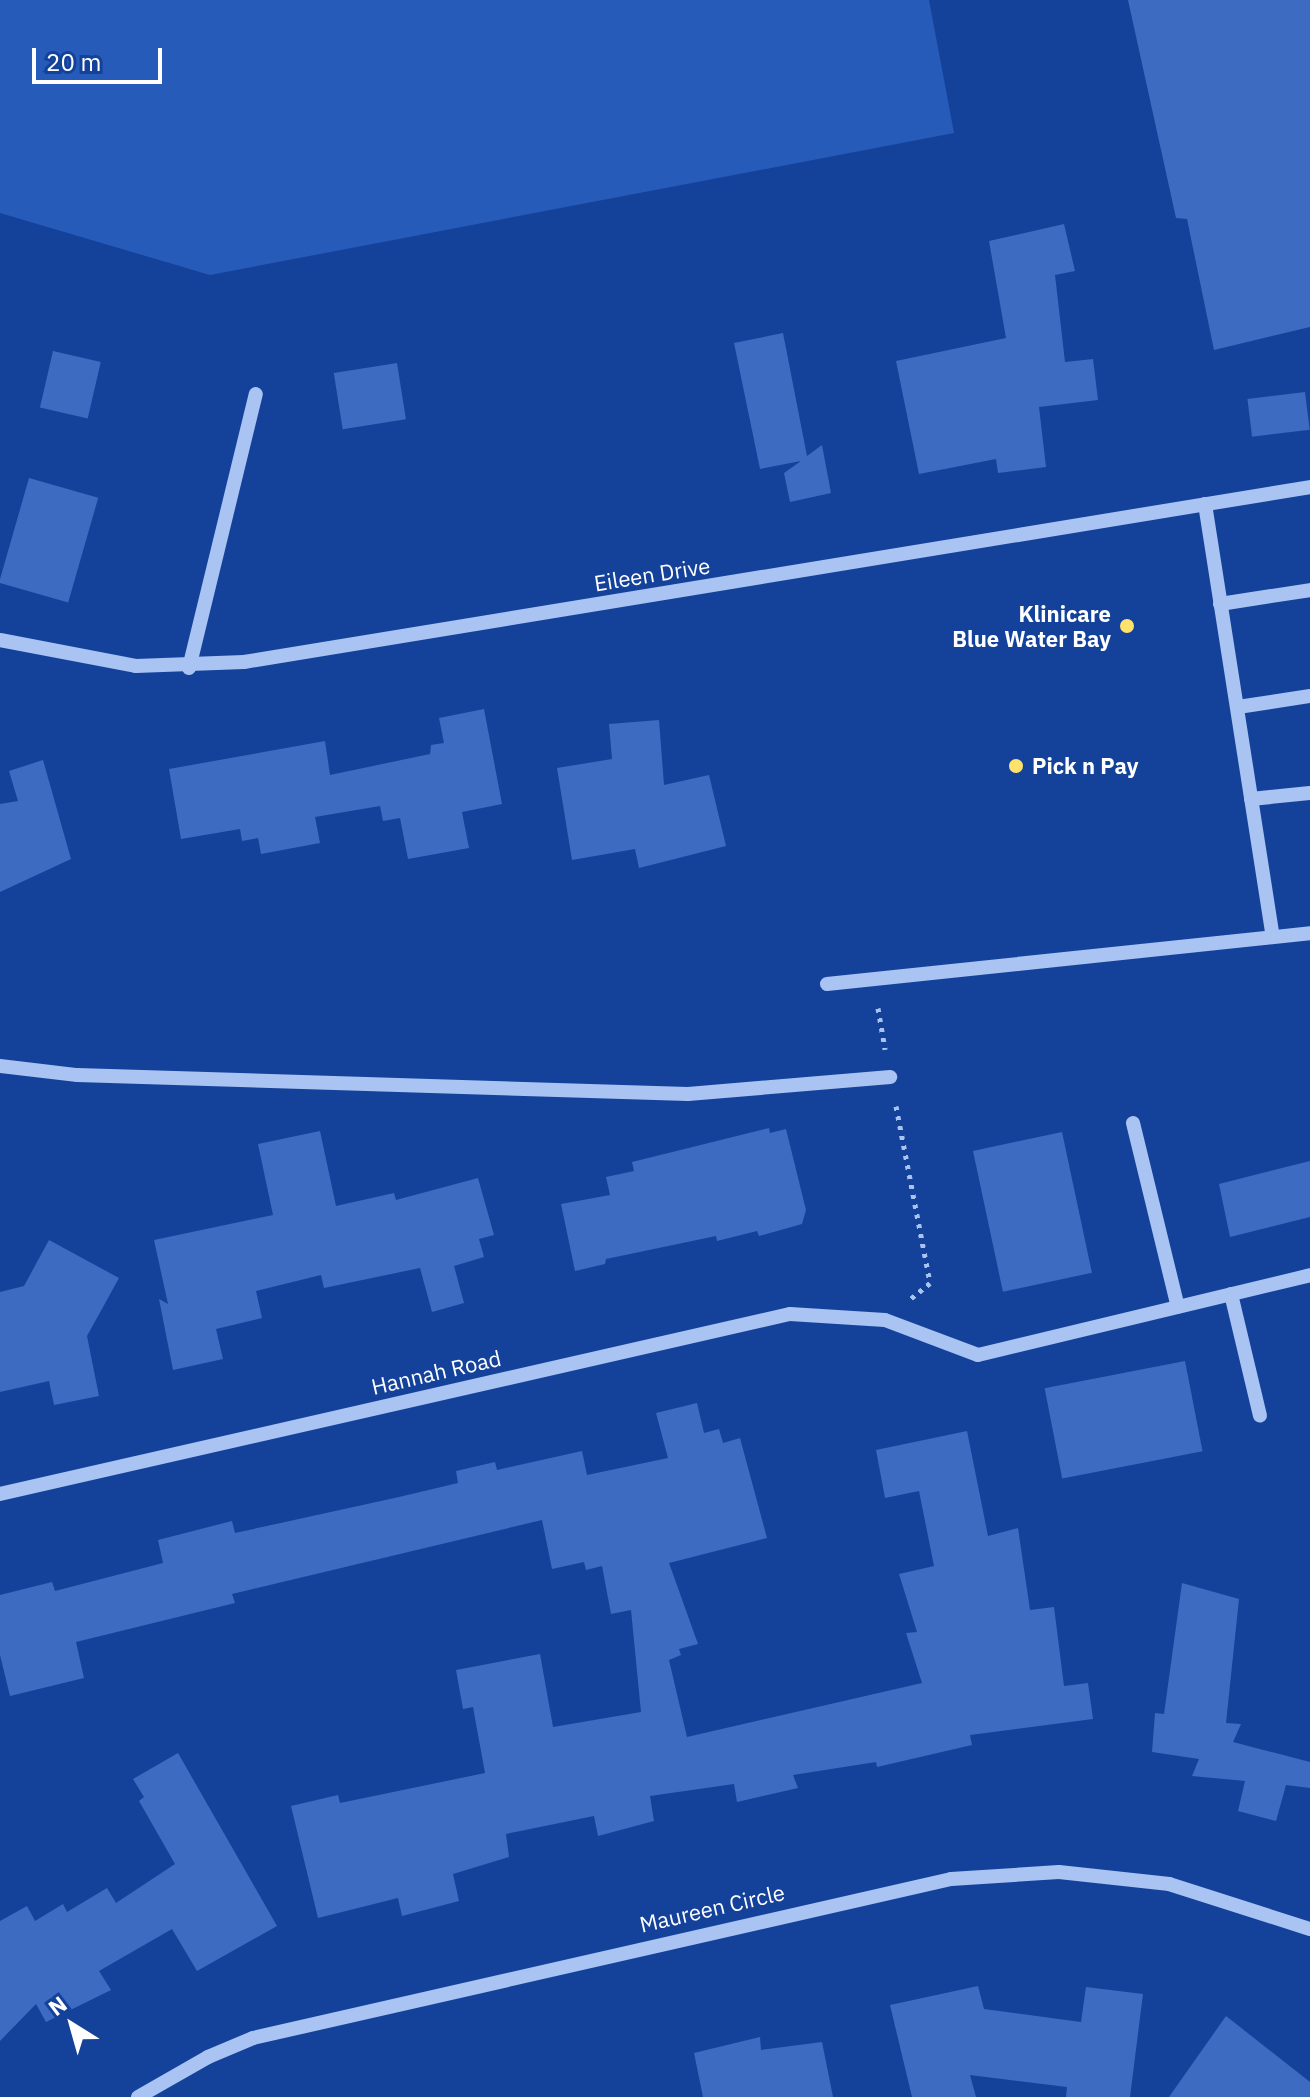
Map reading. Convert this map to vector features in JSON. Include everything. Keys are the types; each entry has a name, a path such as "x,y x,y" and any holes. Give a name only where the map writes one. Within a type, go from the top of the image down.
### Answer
{"street":[{"path":"189,668 256,394"},
{"name":"Eileen Drive","path":"0,640 90,660 189,668 297,655 1310,487"},
{"path":"1205,504 1273,937"},
{"path":"1220,604 1310,590"},
{"path":"1238,707 1310,696"},
{"path":"1251,799 1310,793"},
{"path":"827,984 1310,933"},
{"path":"0,1066 77,1075 688,1094 890,1077"},
{"path":"1133,1123 1178,1307"},
{"name":"Hannah Road","path":"0,1494 790,1314 885,1320 978,1355 1310,1275"},
{"path":"1231,1294 1260,1416"},
{"name":"Maureen Circle","path":"138,2097 197,2062 253,2038 951,1879 1059,1872 1169,1884 1310,1929"}],"path":[{"path":"872,979 930,1283 885,1320"}],"shaded area":[{"path":"0,0 929,0 954,133 210,275 0,213"}],"building":[{"path":"1128,0 1310,0 1310,327 1214,350 1187,219 1176,218"},
{"path":"1064,224 1075,271 1055,275 1065,362 1093,359 1098,400 1039,407 1046,467 998,473 996,459 919,474 896,361 1006,338 989,241"},
{"path":"783,333 807,456 822,445 831,493 790,502 784,473 801,461 760,469 734,343"},
{"path":"53,351 101,362 88,419 40,408"},
{"path":"397,363 406,419 343,429 334,373"},
{"path":"1305,392 1310,430 1252,437 1247,399"},
{"path":"29,478 98,498 68,603 0,583"},
{"path":"484,709 502,804 462,812 469,848 408,859 400,818 383,821 380,806 315,817 320,843 261,854 258,838 242,841 240,829 181,839 169,769 325,741 330,775 430,754 431,745 444,743 439,718"},
{"path":"659,720 664,785 709,775 726,846 639,868 635,849 572,860 557,768 612,759 609,724"},
{"path":"43,760 71,859 0,892 0,804 18,801 9,771"},
{"path":"769,1128 770,1133 786,1129 806,1210 802,1224 759,1236 757,1231 717,1241 716,1236 606,1259 605,1264 575,1271 561,1204 610,1195 606,1177 634,1171 632,1162"},
{"path":"320,1131 336,1206 394,1193 396,1200 478,1178 494,1235 479,1239 484,1257 454,1266 464,1303 432,1312 420,1268 324,1288 321,1275 256,1291 262,1318 216,1329 223,1359 173,1370 159,1299 168,1304 154,1240 273,1215 258,1144"},
{"path":"1062,1132 1092,1273 1003,1292 973,1151"},
{"path":"1310,1161 1310,1217 1230,1237 1219,1184"},
{"path":"49,1240 119,1278 87,1336 99,1396 54,1405 49,1381 0,1392 0,1292 24,1286"},
{"path":"1185,1361 1203,1451 1062,1479 1045,1388"},
{"path":"697,1403 704,1433 719,1429 723,1443 740,1438 767,1538 669,1563 698,1644 679,1649 681,1655 669,1660 687,1737 922,1683 906,1633 917,1632 899,1574 934,1566 919,1491 885,1498 876,1450 967,1431 988,1536 1018,1528 1030,1610 1054,1607 1064,1686 1088,1683 1093,1719 970,1735 972,1745 877,1767 876,1762 793,1775 798,1788 737,1802 734,1784 650,1796 654,1821 598,1836 594,1816 506,1834 509,1857 453,1874 459,1901 402,1916 398,1898 318,1918 291,1806 338,1795 340,1803 485,1773 473,1707 463,1709 456,1670 540,1654 553,1727 641,1712 631,1610 611,1614 602,1566 586,1570 584,1562 552,1569 542,1520 232,1594 235,1603 76,1642 84,1678 10,1696 0,1655 0,1595 52,1582 55,1591 163,1563 158,1540 232,1521 235,1533 399,1497 458,1483 456,1471 495,1462 497,1470 582,1451 587,1475 668,1458 656,1413"},
{"path":"1182,1583 1239,1599 1226,1723 1241,1724 1233,1742 1310,1762 1310,1788 1286,1785 1276,1821 1238,1811 1245,1781 1192,1776 1199,1759 1152,1752 1155,1713 1164,1714"},
{"path":"178,1753 277,1926 197,1971 172,1929 99,1971 111,1990 46,2022 36,2004 0,2041 0,1921 27,1906 35,1921 63,1904 67,1912 107,1888 116,1903 175,1864 139,1801 144,1797 133,1779"},
{"path":"978,1986 984,2009 1081,2022 1086,1987 1143,1994 1130,2097 1066,2097 1067,2087 970,2075 976,2097 912,2097 890,2005"},
{"path":"1226,2016 1310,2082 1310,2097 1169,2097"},
{"path":"760,2037 761,2050 822,2042 833,2097 703,2097 694,2053"}],"place":[{"name":"Klinicare Blue Water Bay","path":"1127,626"},
{"name":"Pick n Pay","path":"1016,766"}]}
